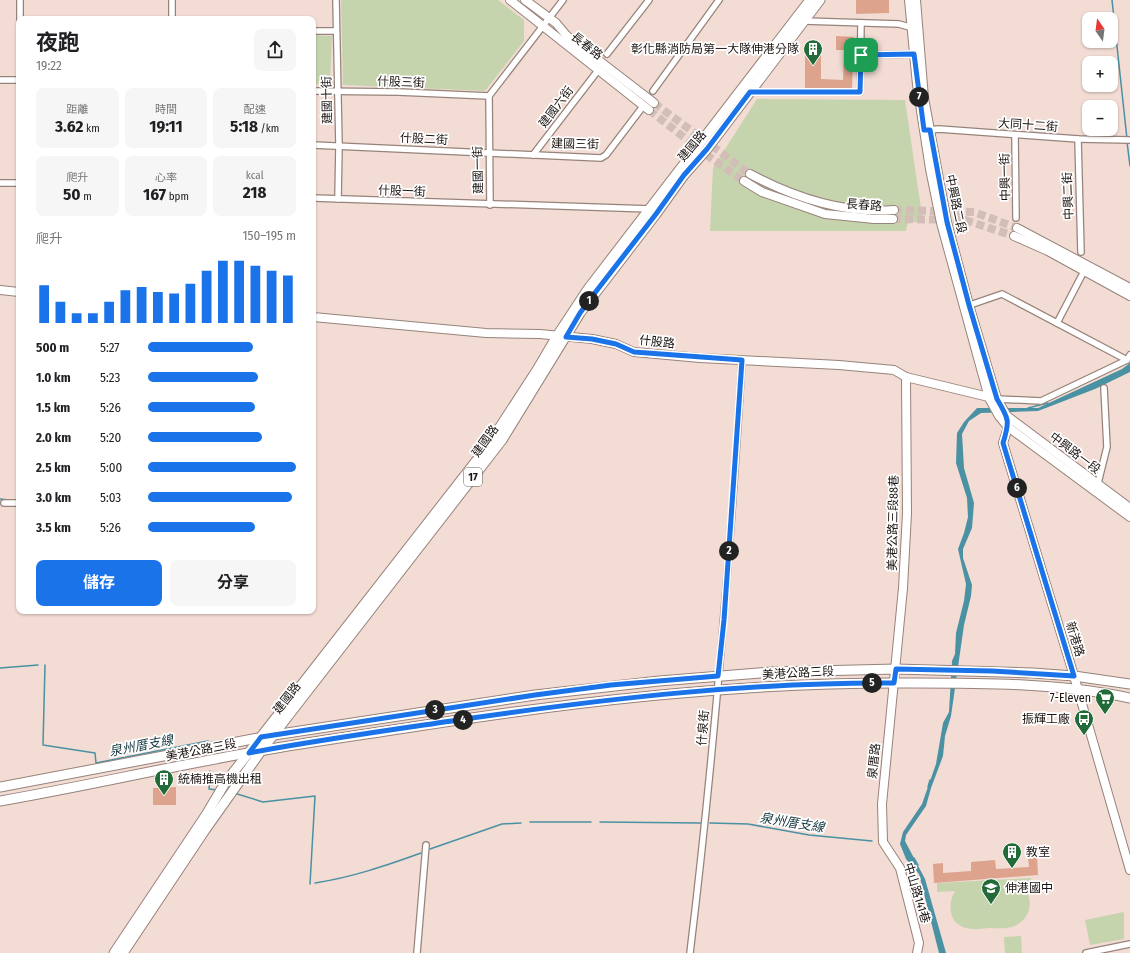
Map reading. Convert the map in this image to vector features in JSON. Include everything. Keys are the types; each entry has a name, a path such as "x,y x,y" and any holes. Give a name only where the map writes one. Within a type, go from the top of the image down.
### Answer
{"main road":[{"name":"建國路","path":"123,953 205,830 261,750 274,735 487,448 588,289 810,0"},
{"name":"建國路","path":"114,953 206,815 225,783 502,440 580,313 684,175 707,149 820,0"},
{"name":"美港公路三段","path":"0,787 261,737 535,695 611,685 802,671 896,669 1026,672 1074,676 1130,684"},
{"name":"美港公路三段","path":"0,802 261,750 534,709 655,695 717,690 852,683 954,683 1077,690 1130,698"}],"street":[{"path":"20,0 20,16"},
{"path":"172,0 172,16"},
{"name":"建國十街","path":"336,0 339,146 338,199"},
{"name":"長春路","path":"510,0 648,107"},
{"name":"長春路","path":"526,0 556,23 567,36 648,107"},
{"path":"489,96 563,0"},
{"path":"607,54 649,0"},
{"path":"653,91 719,0"},
{"name":"中興路二段","path":"909,0 924,98 927,130 947,222 966,306 999,408"},
{"name":"中興路二段","path":"914,28 916,0"},
{"path":"804,21 899,24 914,28"},
{"path":"750,92 860,92 861,23"},
{"path":"316,31 336,31"},
{"path":"861,55 917,54"},
{"name":"建國六街","path":"533,155 596,73"},
{"path":"0,80 16,80"},
{"name":"什股三街","path":"316,91 398,92 489,96"},
{"name":"建國一街","path":"489,96 490,205 650,209"},
{"name":"建國三街","path":"533,155 601,158 606,155 648,107"},
{"name":"大同十二街","path":"927,130 938,129 1078,139 1130,140"},
{"name":"中興一街","path":"1015,135 1016,218"},
{"name":"中興二街","path":"1078,139 1081,252"},
{"name":"什股二街","path":"316,145 533,155"},
{"name":"長春路","path":"750,174 777,188 838,208 882,211 894,210"},
{"name":"長春路","path":"744,181 762,192 825,214 874,219 893,219"},
{"path":"0,183 16,183"},
{"name":"什股一街","path":"316,198 490,205"},
{"path":"1130,288 1016,232 1130,296"},
{"path":"1058,323 1082,275"},
{"path":"0,290 16,292"},
{"path":"966,306 1002,294 1128,358"},
{"name":"什股路","path":"316,317 486,333 523,333 592,339 616,344 634,352 894,370 906,377 999,408"},
{"path":"999,408 1041,401 1128,358"},
{"name":"什泉街","path":"690,953 706,820 724,620 742,360"},
{"name":"美港公路三段88巷","path":"894,683 903,588 907,513 906,377"},
{"path":"1096,488 1107,447 1104,388"},
{"name":"新港路","path":"999,408 1008,427 1003,443 1074,676 1130,870"},
{"name":"中興路一段","path":"999,408 1130,517"},
{"name":"中興路一段","path":"1008,427 1096,488 1130,508"},
{"path":"4,503 16,503"},
{"name":"泉厝路","path":"883,842 882,804 894,683"},
{"name":"中山路141巷","path":"883,842 900,868 919,943 916,953"},
{"path":"417,953 426,845"},
{"path":"1086,953 1130,944"}],"green space":[{"path":"341,0 498,0 524,20 524,41 485,91 343,85"},
{"path":"316,35 332,36 330,85 316,84"},
{"path":"757,99 905,100 923,222 908,222 906,231 710,231 713,168"},
{"path":"1031,878 1032,887 1024,888 1030,904 1027,915 1018,924 1009,928 974,929 960,926 953,918 950,907 952,896 955,891 937,892 937,883"},
{"path":"1124,912 1124,939 1090,945 1085,920"},
{"path":"1021,936 1022,953 1005,953 1004,937"}],"water":[{"path":"1130,363 1130,372 1095,389 1038,411 981,413 969,421 962,434 964,468 974,503 972,528 963,549 963,558 972,585 971,596 964,625 951,716 945,736 943,756 926,806 906,835 905,841 925,879 946,953 939,953 919,874 906,859 900,844 903,832 922,804 936,764 943,723 949,712 952,661 955,654 956,633 964,601 966,584 958,549 968,517 967,498 956,463 957,433 964,422 977,408 1038,408 1122,369"}],"building":[{"path":"856,0 889,0 889,13 856,14"},
{"path":"836,36 854,37 852,88 805,88 805,45 821,45 821,79 843,80 844,50 836,50"},
{"name":"統楠推高機出租","path":"176,787 176,805 153,805 153,788"},
{"name":"教室","path":"1037,855 1038,875 934,883 933,864 943,863 943,873 971,871 971,862 995,860 996,869 1029,867 1028,856"}],"waterway":[{"path":"1112,0 1127,139"},
{"path":"1127,142 1130,166"},
{"path":"1028,408 1048,403"},
{"path":"0,499 9,500"},
{"name":"泉州厝支線","path":"0,668 38,665"},
{"name":"泉州厝支線","path":"45,665 43,745 95,753 96,763 208,741 208,744"},
{"name":"泉州厝支線","path":"210,771 209,789 217,790"},
{"path":"928,787 930,780"},
{"name":"泉州厝支線","path":"234,793 263,802 315,796 310,884"},
{"name":"泉州厝支線","path":"530,822 591,822"},
{"name":"泉州厝支線","path":"600,822 701,823"},
{"name":"泉州厝支線","path":"430,849 502,824 521,823"},
{"name":"泉州厝支線","path":"710,823 748,824 809,835 872,841"},
{"name":"泉州厝支線","path":"315,883 369,871 421,853"},
{"path":"914,858 918,865"}],"tunnel":[{"path":"654,103 750,174"},
{"path":"649,110 708,156 744,181"},
{"path":"894,210 974,212 1017,228"},
{"path":"893,219 965,220 1014,236"}],"place":[{"name":"彰化縣消防局第一大隊伸港分隊","path":"813,66"},
{"name":"7-Eleven","path":"1105,715"},
{"name":"振輝工廠","path":"1084,736"},
{"name":"統楠推高機出租","path":"164,796"},
{"name":"教室","path":"1012,869"},
{"name":"伸港國中","path":"991,905"}],"route":[{"path":"914,54 924,130 930,130 947,222 969,305 997,399 1007,416 1008,427 1003,443 1074,676 992,671 896,669 894,683 781,685 662,694 534,709 249,753 261,737 535,695 611,685 718,676 724,620 742,360 634,352 616,344 592,339 566,337 580,313 594,294 684,175 707,149 750,92 860,92 861,55 914,54"}]}
